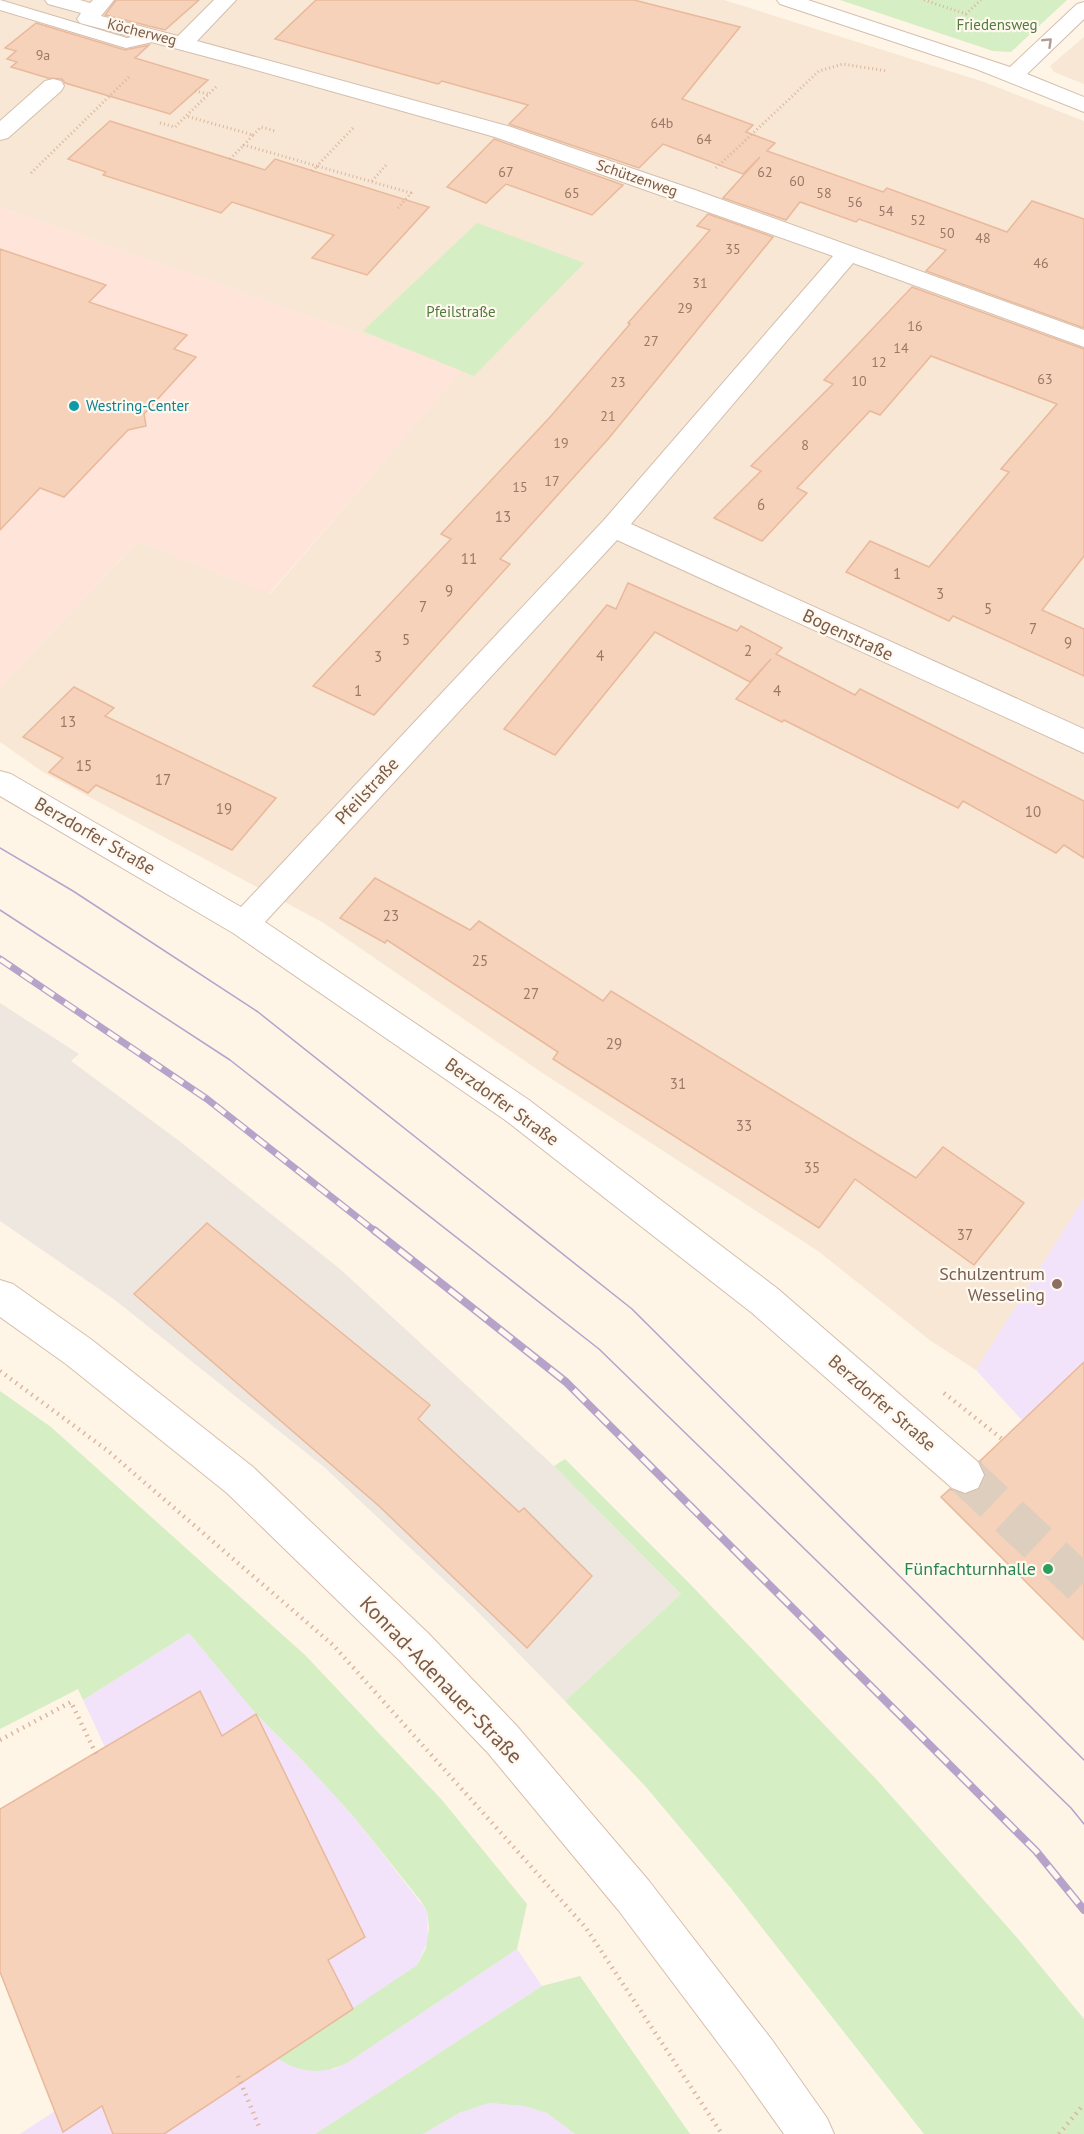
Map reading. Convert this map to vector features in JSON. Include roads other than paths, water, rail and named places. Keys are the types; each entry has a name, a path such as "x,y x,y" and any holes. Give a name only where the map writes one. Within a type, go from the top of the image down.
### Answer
{"street":[{"name":"Köcherweg","path":"55,0 99,5"},
{"name":"Köcherweg","path":"99,5 87,19 182,44 226,0"},
{"path":"787,0 1012,76 1084,105"},
{"path":"1012,76 1084,8"},
{"name":"Schützenweg","path":"182,44 503,132 687,195 1084,339"},
{"path":"0,134 53,86"},
{"name":"Pfeilstraße","path":"244,924 613,527 848,254"},
{"name":"Bogenstraße","path":"613,527 1084,742"},
{"name":"Berzdorfer Straße","path":"0,782 244,924 518,1110 765,1301 965,1475"},
{"name":"Konrad-Adenauer-Straße","path":"0,1296 88,1359 240,1480 414,1647 502,1739 634,1896 756,2056 811,2134"}],"lane":[{"path":"0,5 126,43 154,38"}],"tunnel":[{"path":"965,1475 1084,1586"}],"tram line":[{"path":"0,848 73,891 258,1012 632,1309 1084,1760"},
{"path":"0,910 230,1060 599,1349 1071,1808 1084,1824"}],"railway":[{"path":"0,959 207,1099 376,1232"},
{"path":"374,1230 566,1382 1036,1851 1084,1910"}],"place":[{"name":"Westring-Center","path":"74,406"},
{"name":"Schulzentrum Wesseling","path":"1057,1284"},
{"name":"Fünfachturnhalle","path":"1048,1569"}],"park label":[{"name":"Friedensweg","path":"997,25"}]}
